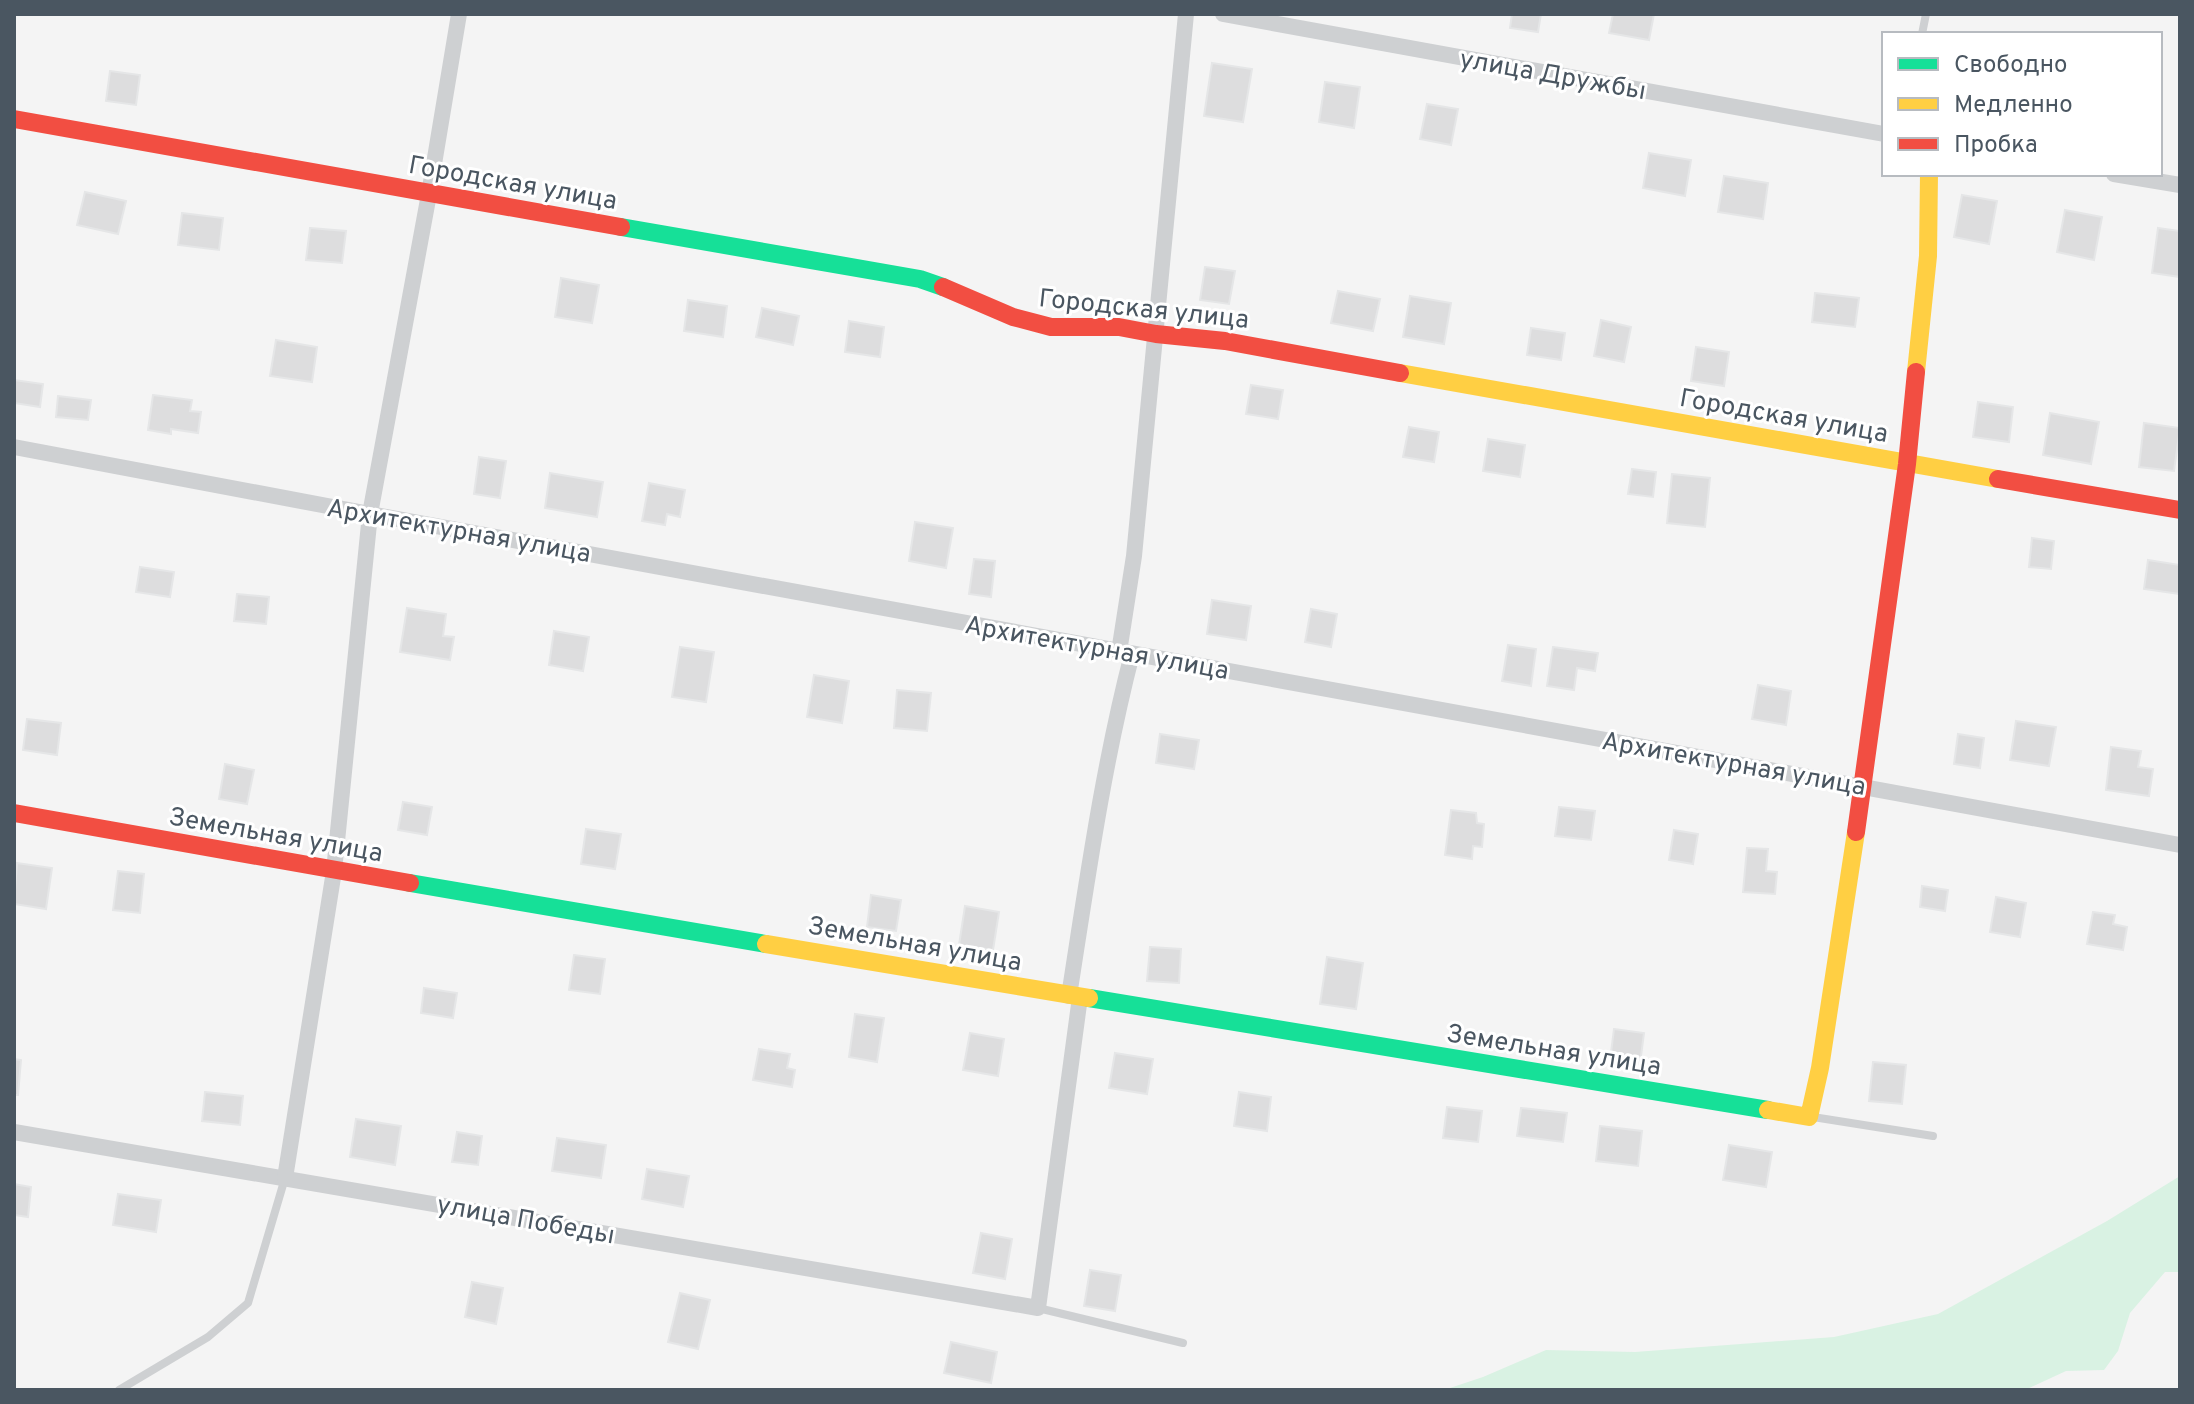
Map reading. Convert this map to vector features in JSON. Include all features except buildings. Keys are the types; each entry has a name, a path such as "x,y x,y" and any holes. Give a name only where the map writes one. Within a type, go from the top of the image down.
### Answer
{"street":[{"path":"285,1178 334,871 370,514 459,14"},
{"path":"1038,1308 1102,787 1126,653 1186,14"},
{"name":"улица Дружбы","path":"1223,14 1882,134"},
{"name":"Городская улица","path":"14,119 920,279 1013,317 1051,327 1119,327 1225,341 2180,510"},
{"path":"1809,1117 1820,1068 1863,786 1907,464 1928,256 1929,176"},
{"path":"2126,176 2180,185"},
{"name":"Архитектурная улица","path":"14,447 2180,845"},
{"name":"Земельная улица","path":"14,813 334,871 1809,1117"},
{"name":"улица Победы","path":"14,1132 1038,1308"}],"lane":[{"path":"1809,1117 1933,1136"},
{"path":"119,1390 208,1337 248,1303 285,1178"},
{"path":"1038,1308 1183,1343"}],"green space":[{"path":"2180,1176 2180,1272 2165,1272 2130,1313 2118,1351 2104,1370 2066,1371 2025,1390 1444,1390 1546,1350 1635,1352 1834,1337 1938,1314 2107,1221"}],"traffic: fast":[{"path":"621,227 920,279 943,287"},
{"path":"410,883 766,944"},
{"path":"1089,998 1768,1110"}],"traffic: slow":[{"path":"1916,372 1928,256 1929,176"},
{"path":"1400,373 1998,479"},
{"path":"1768,1110 1809,1117 1820,1068 1856,832"},
{"path":"766,944 1089,998"}],"traffic: jam":[{"path":"14,119 621,227"},
{"path":"943,287 1013,317 1051,327 1119,327 1225,341 1400,373"},
{"path":"1856,832 1907,464 1916,372"},
{"path":"1998,479 2180,510"},
{"path":"14,813 410,883"}]}
